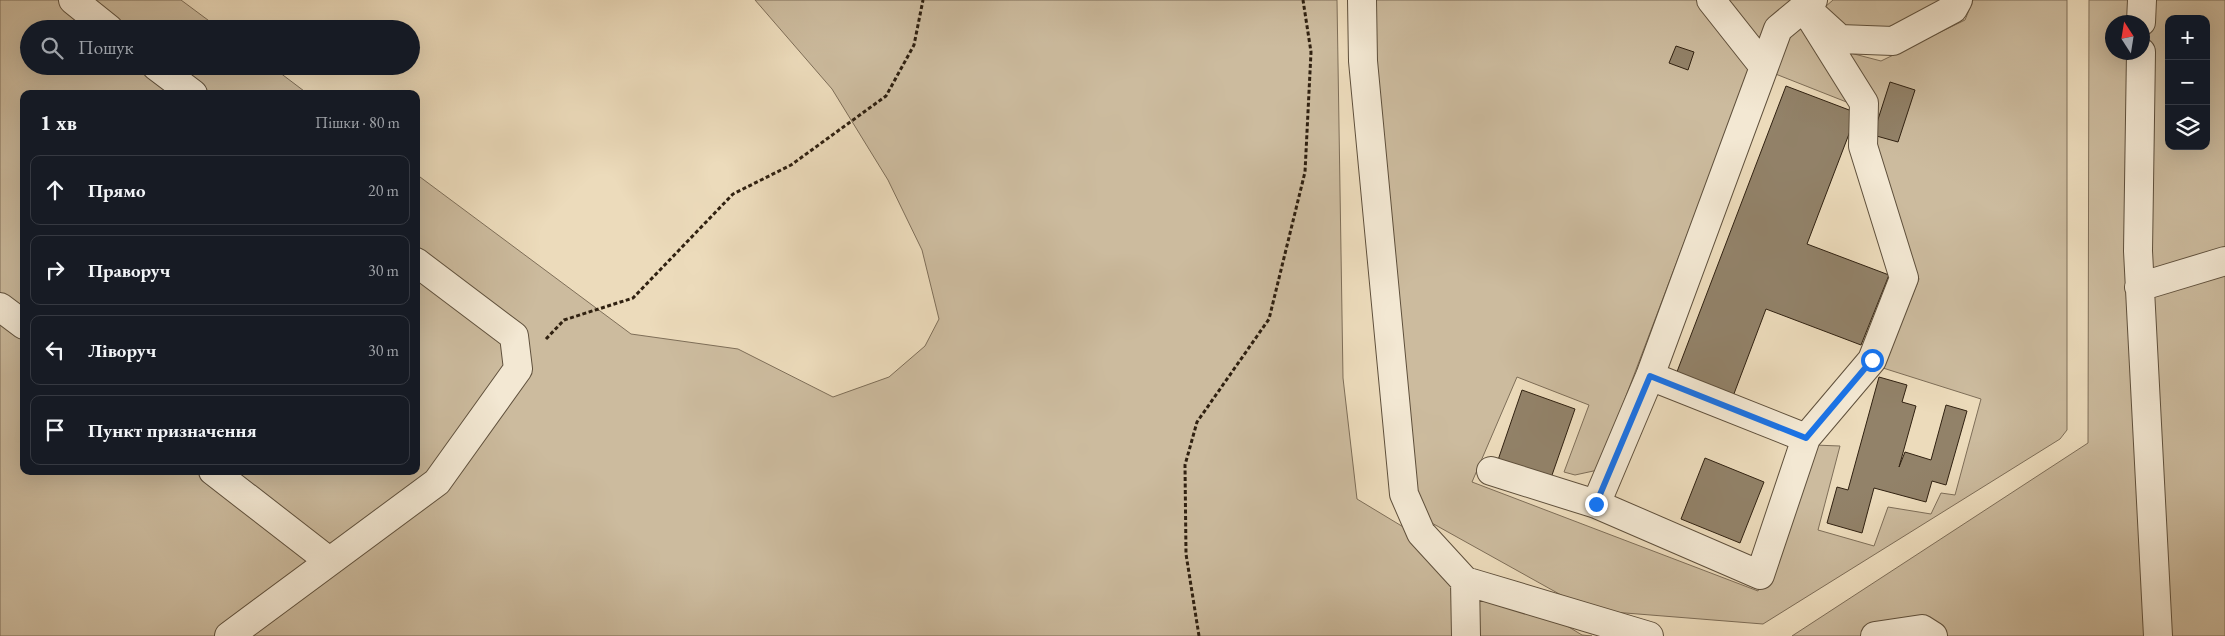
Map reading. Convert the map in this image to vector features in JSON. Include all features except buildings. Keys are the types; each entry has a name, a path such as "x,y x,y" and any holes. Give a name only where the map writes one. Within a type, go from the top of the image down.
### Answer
{"lane":[{"path":"73,0 97,20"},
{"path":"1362,0 1364,61 1404,494 1421,533 1465,581 1648,636"},
{"path":"1711,0 1764,67"},
{"path":"1809,4 1840,39 1893,41 1953,9 1958,0"},
{"path":"2141,15 2142,0"},
{"path":"1596,504 1650,376 1778,29 1809,4"},
{"path":"1491,471 1596,504 1760,575 1806,438 1872,360 1904,278 1864,146 1864,103 1809,4"},
{"path":"2141,60 2139,287 2158,636"},
{"path":"168,75 188,90"},
{"path":"2139,287 2225,261"},
{"path":"229,636 436,482 518,369 514,336 420,265"},
{"path":"0,307 20,322"},
{"path":"1650,376 1806,438"},
{"path":"218,475 329,561"},
{"path":"1465,581 1466,636"},
{"path":"1876,636 1922,629 1933,636"}],"path":[{"path":"518,369 564,320 633,298 734,194 790,165 886,96 914,45 923,0"},
{"path":"1198,636 1186,554 1185,465 1197,422 1270,319 1305,172 1311,52 1304,0"}],"shaded area":[{"path":"0,0 181,0 208,20 20,20 20,75 283,75 303,90 20,90 20,475 420,475 420,177 631,334 738,349 833,397 889,377 925,346 939,319 922,250 888,180 832,89 755,0 1337,0 1343,378 1357,499 1582,635 1592,636 0,636"},
{"path":"1370,0 1698,0 1751,66 1598,470 1575,475 1564,472 1589,405 1517,377 1472,482 1758,591 1814,445 1840,446 1818,530 1874,546 1888,507 1931,514 1941,493 1955,495 1981,399 1883,368 1919,279 1869,143 1839,50 1881,61 1965,20 1973,0 2067,0 2067,430 2060,439 1763,624 1588,610 1421,517 1407,470"},
{"path":"1722,0 1800,0 1758,47"},
{"path":"1833,0 1951,0 1891,32 1847,32 1825,7"},
{"path":"2089,0 2225,0 2225,636 1792,636 2088,443"},
{"path":"1806,26 1849,103 1773,73 1784,36"}],"route":[{"path":"1596,504 1650,376 1806,438 1872,360"}]}
